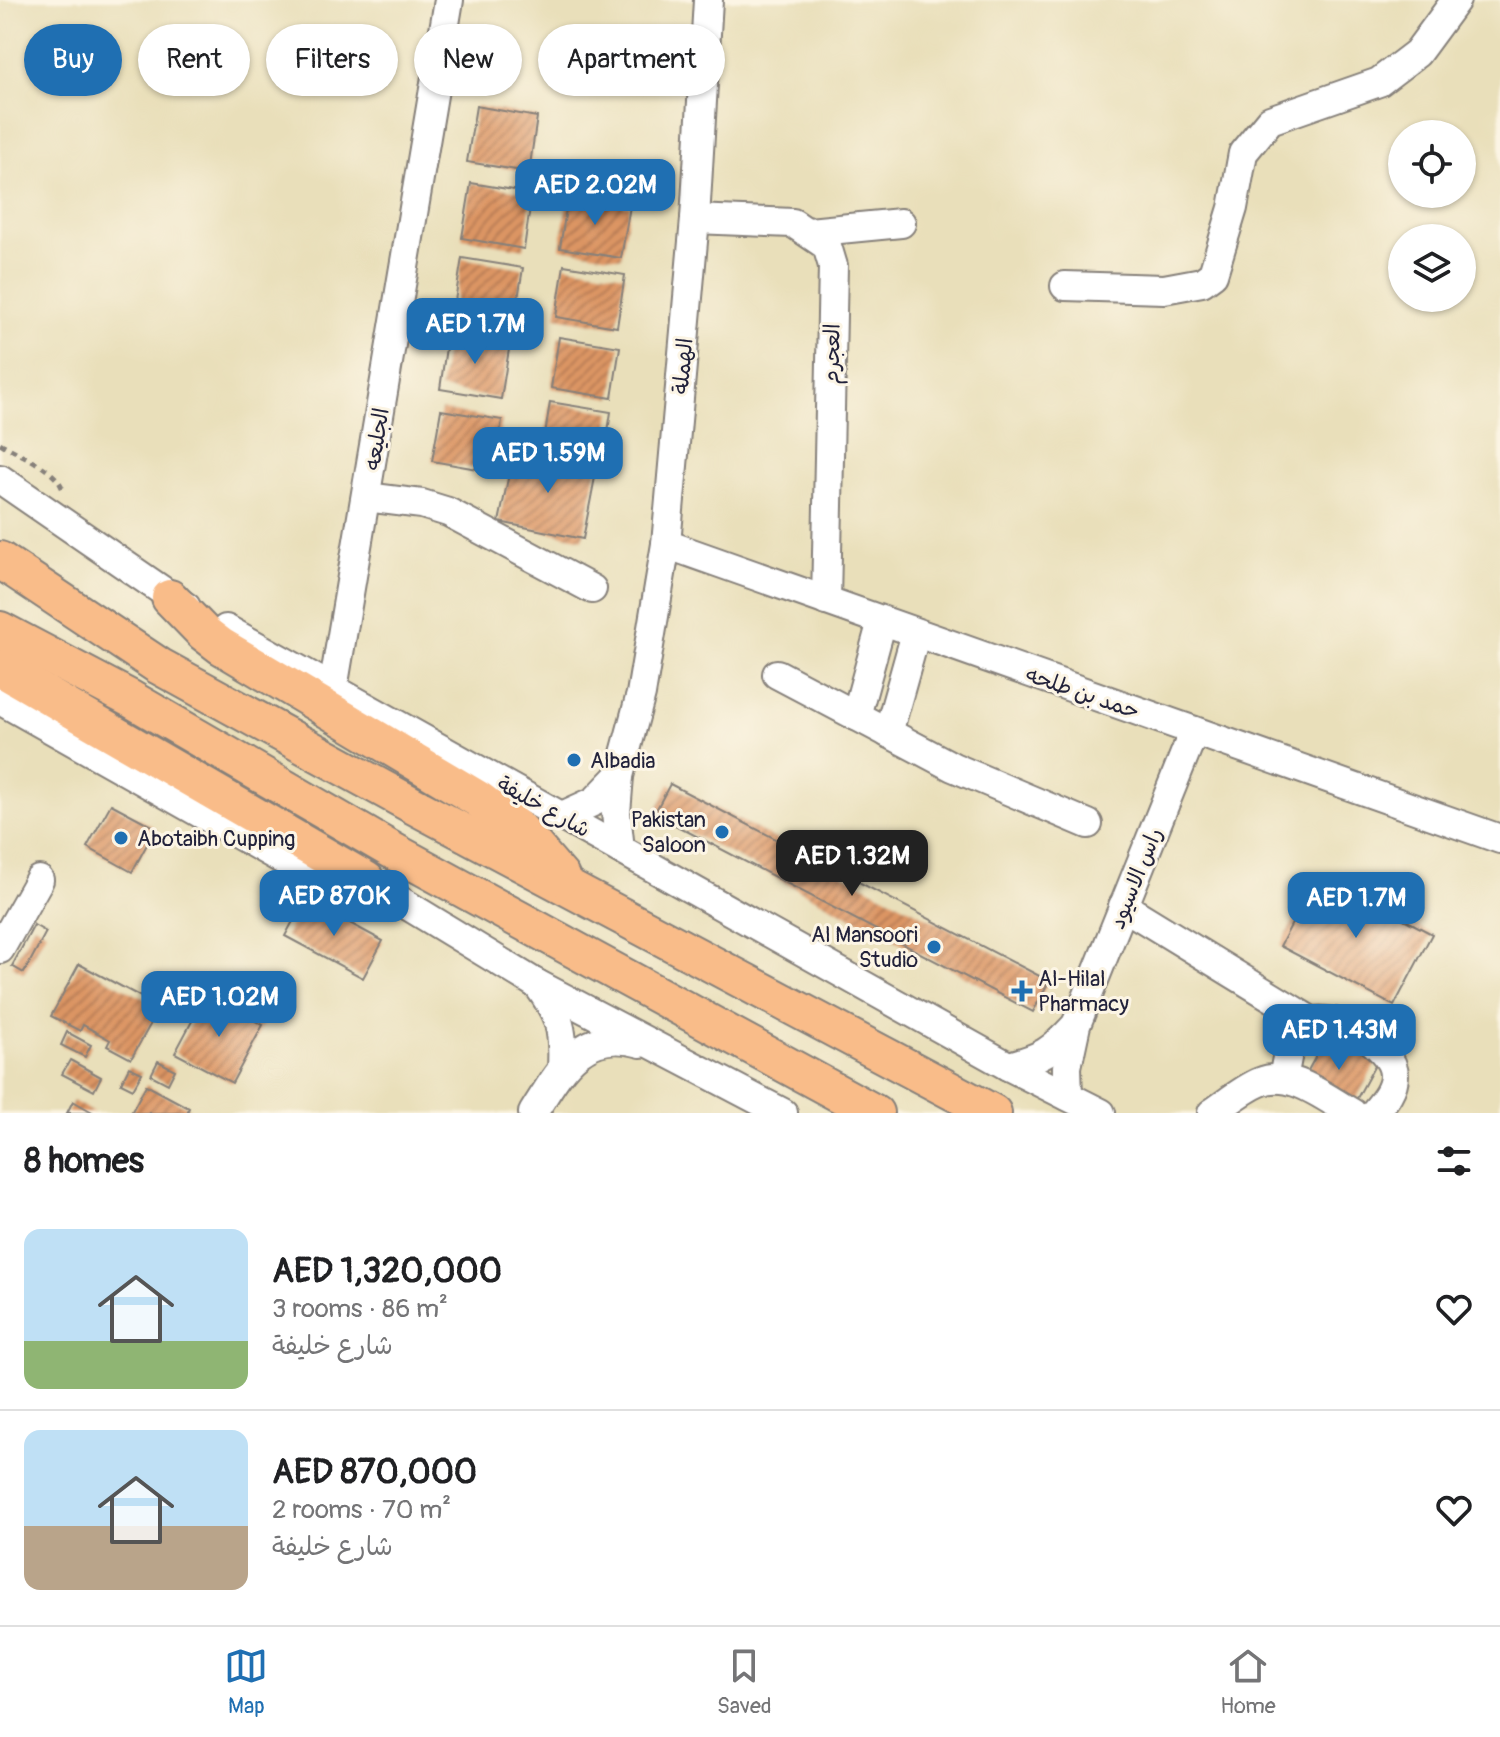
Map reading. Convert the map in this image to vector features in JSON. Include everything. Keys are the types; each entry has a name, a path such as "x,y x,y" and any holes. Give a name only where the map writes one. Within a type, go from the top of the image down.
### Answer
{"main road":[{"path":"0,560 159,666 568,889 993,1113"},
{"path":"170,598 221,646 501,815 541,852 568,889"},
{"path":"0,630 131,699 395,852 875,1113"},
{"path":"0,668 366,880"}],"street":[{"name":"الجليعه","path":"333,689 449,0"},
{"name":"الهملة","path":"620,849 616,813 619,776 641,694 666,544 695,219 708,0"},
{"path":"1065,286 1164,289 1202,282 1213,274 1233,208 1243,153 1270,120 1379,82 1417,53 1456,0"},
{"path":"695,219 793,223 809,232 901,223"},
{"name":"العجرم","path":"809,232 827,246 833,266 826,601"},
{"name":"شارع خليفة","path":"0,479 170,598 1008,1066 1101,1113"},
{"path":"366,497 422,504 448,512 592,589"},
{"name":"حمد بن طلحه","path":"666,544 1500,839"},
{"path":"856,716 882,621"},
{"path":"888,733 916,633"},
{"path":"777,674 967,773 1088,824"},
{"path":"0,700 301,870 333,881 366,880 535,983 783,1113"},
{"name":"راس الاسيود","path":"1068,1096 1067,1067 1076,1025 1194,731"},
{"path":"562,816 595,801 619,776"},
{"path":"0,949 39,880"},
{"path":"1123,906 1311,1021"},
{"path":"535,983 555,1007 564,1037 562,1068"},
{"path":"1283,1078 1296,1032 1311,1021 1332,1020 1376,1044 1389,1057 1393,1083 1374,1113"},
{"name":"راس الاسيود","path":"1008,1066 1037,1059 1055,1048 1076,1025"},
{"path":"533,1113 562,1068 587,1045 621,1037 655,1047"},
{"path":"1212,1113 1257,1083 1271,1078 1298,1083 1352,1113"}],"building":[{"path":"476,106 537,117 529,172 467,162"},
{"path":"471,183 532,193 524,249 462,238"},
{"path":"568,196 630,206 621,258 560,248"},
{"path":"462,258 523,268 514,323 453,313"},
{"path":"564,265 625,275 617,327 556,317"},
{"path":"448,334 510,343 501,399 440,389"},
{"path":"559,337 620,347 612,398 551,388"},
{"path":"550,402 611,412 603,464 542,454"},
{"path":"441,410 502,420 494,472 432,461"},
{"path":"514,450 597,467 583,539 499,522"},
{"path":"670,784 1049,981 1033,1012 654,814"},
{"name":"Abotaibh Cupping","path":"111,804 156,828 132,872 87,847"},
{"path":"1318,874 1432,934 1394,1006 1280,946"},
{"path":"305,899 383,941 363,978 285,936"},
{"path":"34,925 46,932 24,973 12,966"},
{"path":"79,964 160,1007 131,1059 107,1046 110,1040 83,1025 80,1031 51,1016"},
{"path":"206,995 263,1025 232,1083 175,1053"},
{"path":"1332,1027 1381,1054 1349,1113 1295,1094"},
{"path":"67,1032 91,1045 85,1057 61,1045"},
{"path":"70,1060 101,1077 94,1091 62,1074"},
{"path":"158,1061 175,1070 168,1084 151,1075"},
{"path":"129,1067 142,1073 133,1089 121,1083"},
{"path":"146,1085 189,1108 187,1113 131,1113"},
{"path":"73,1101 94,1113 67,1113"}],"place":[{"name":"Albadia","path":"574,760"},
{"name":"Pakistan Saloon","path":"722,832"},
{"name":"Abotaibh Cupping","path":"121,838"},
{"name":"Al Mansoori Studio","path":"934,947"},
{"name":"Al-Hilal Pharmacy","path":"1022,991"}]}
